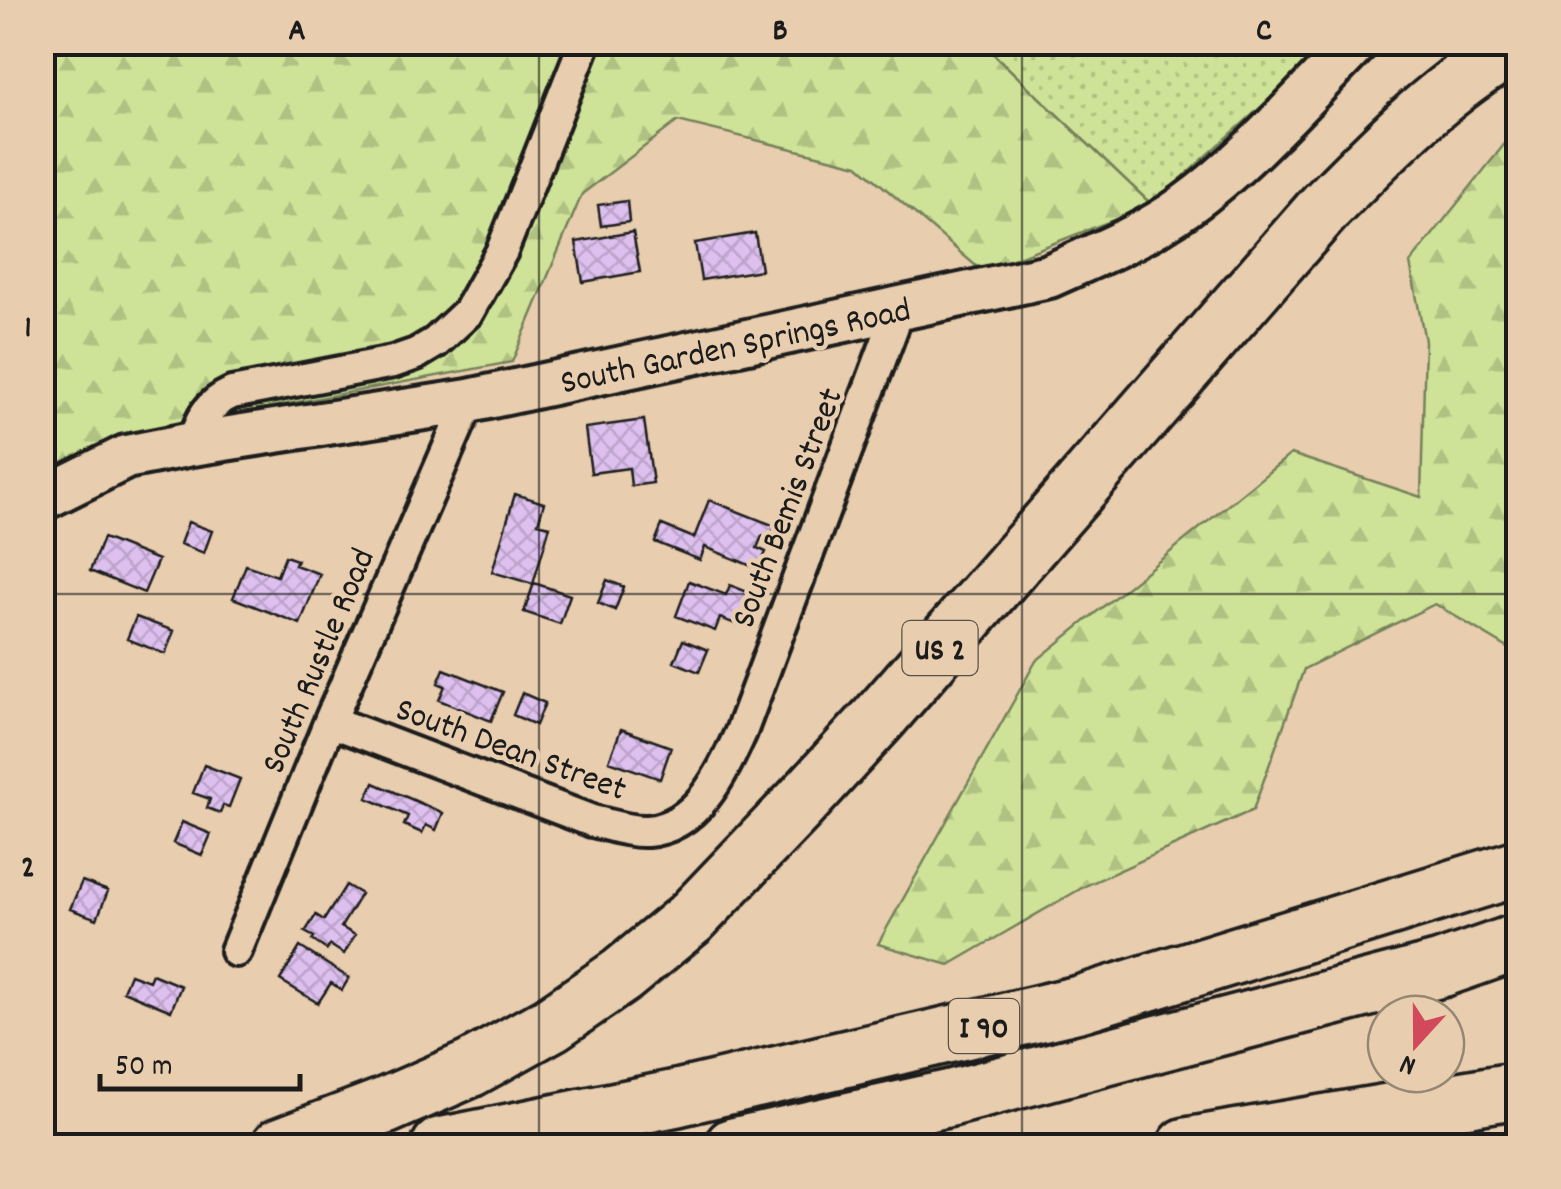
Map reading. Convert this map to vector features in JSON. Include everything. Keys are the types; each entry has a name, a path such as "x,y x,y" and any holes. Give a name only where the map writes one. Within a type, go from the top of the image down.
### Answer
{"highway":[{"name":"US 2","path":"280,1146 385,1106 502,1051 622,975 690,918 878,719 1325,208 1399,132 1460,83 1518,44"},
{"name":"I 90","path":"440,1146 677,1098 1079,1004 1518,868"},
{"name":"I 90","path":"733,1146 951,1098 1441,969 1518,942"},
{"path":"1186,1146 1518,1090"}],"street":[{"path":"192,444 202,417 214,401 232,393 394,362 416,354 452,329 468,312 502,251 585,42"},
{"name":"South Garden Springs Road","path":"42,499 126,458 468,401 1049,276 1124,243 1182,208 1225,175 1357,42"},
{"name":"South Bemis Street","path":"740,732 900,308"},
{"name":"South Rustle Road","path":"236,951 330,720 468,401"},
{"name":"South Dean Street","path":"330,720 592,821 648,831 686,816 704,800 727,763 740,732"}],"green space":[{"path":"43,43 982,43 1152,205 982,271 858,165 678,121 582,194 512,362 126,434 43,475"},
{"path":"982,43 1332,43 1152,205"},
{"path":"1518,127 1518,654 1435,604 1304,669 1253,810 1087,885 949,965 878,944 1036,661 1291,454 1421,497 1425,341 1410,263"}],"building":[{"path":"627,201 629,222 601,226 598,205"},
{"path":"633,232 640,272 583,282 576,242"},
{"path":"755,233 761,270 701,280 695,243"},
{"path":"644,420 653,483 631,486 629,468 591,473 585,428"},
{"path":"515,494 544,503 538,523 550,526 533,584 492,572"},
{"path":"709,500 775,526 770,539 762,536 757,548 766,552 759,569 705,547 700,560 655,542 662,525 694,538"},
{"path":"188,522 212,531 204,553 180,544"},
{"path":"103,538 158,560 144,593 90,571"},
{"path":"285,556 297,560 295,565 320,574 300,624 233,598 246,565 277,576"},
{"path":"607,580 624,587 615,610 598,603"},
{"path":"689,581 726,595 730,585 750,593 738,625 720,618 715,631 676,616"},
{"path":"534,583 570,595 560,624 524,612"},
{"path":"136,617 174,631 165,654 127,639"},
{"path":"683,640 708,650 699,672 674,662"},
{"path":"444,669 503,692 491,721 439,700 445,686 438,683"},
{"path":"522,693 545,703 536,725 513,715"},
{"path":"621,729 671,747 660,779 609,761"},
{"path":"204,765 240,779 229,807 223,805 220,813 207,808 210,799 193,793"},
{"path":"374,783 443,813 436,830 426,825 422,833 404,825 408,816 367,798"},
{"path":"182,822 211,834 202,855 173,843"},
{"path":"82,881 108,891 97,919 70,909"},
{"path":"346,885 361,894 341,927 355,935 344,954 330,945 327,950 305,932 316,915 324,920"},
{"path":"300,947 349,978 342,990 331,983 318,1003 280,980"},
{"path":"130,974 149,981 152,974 181,986 171,1011 123,991"}]}
